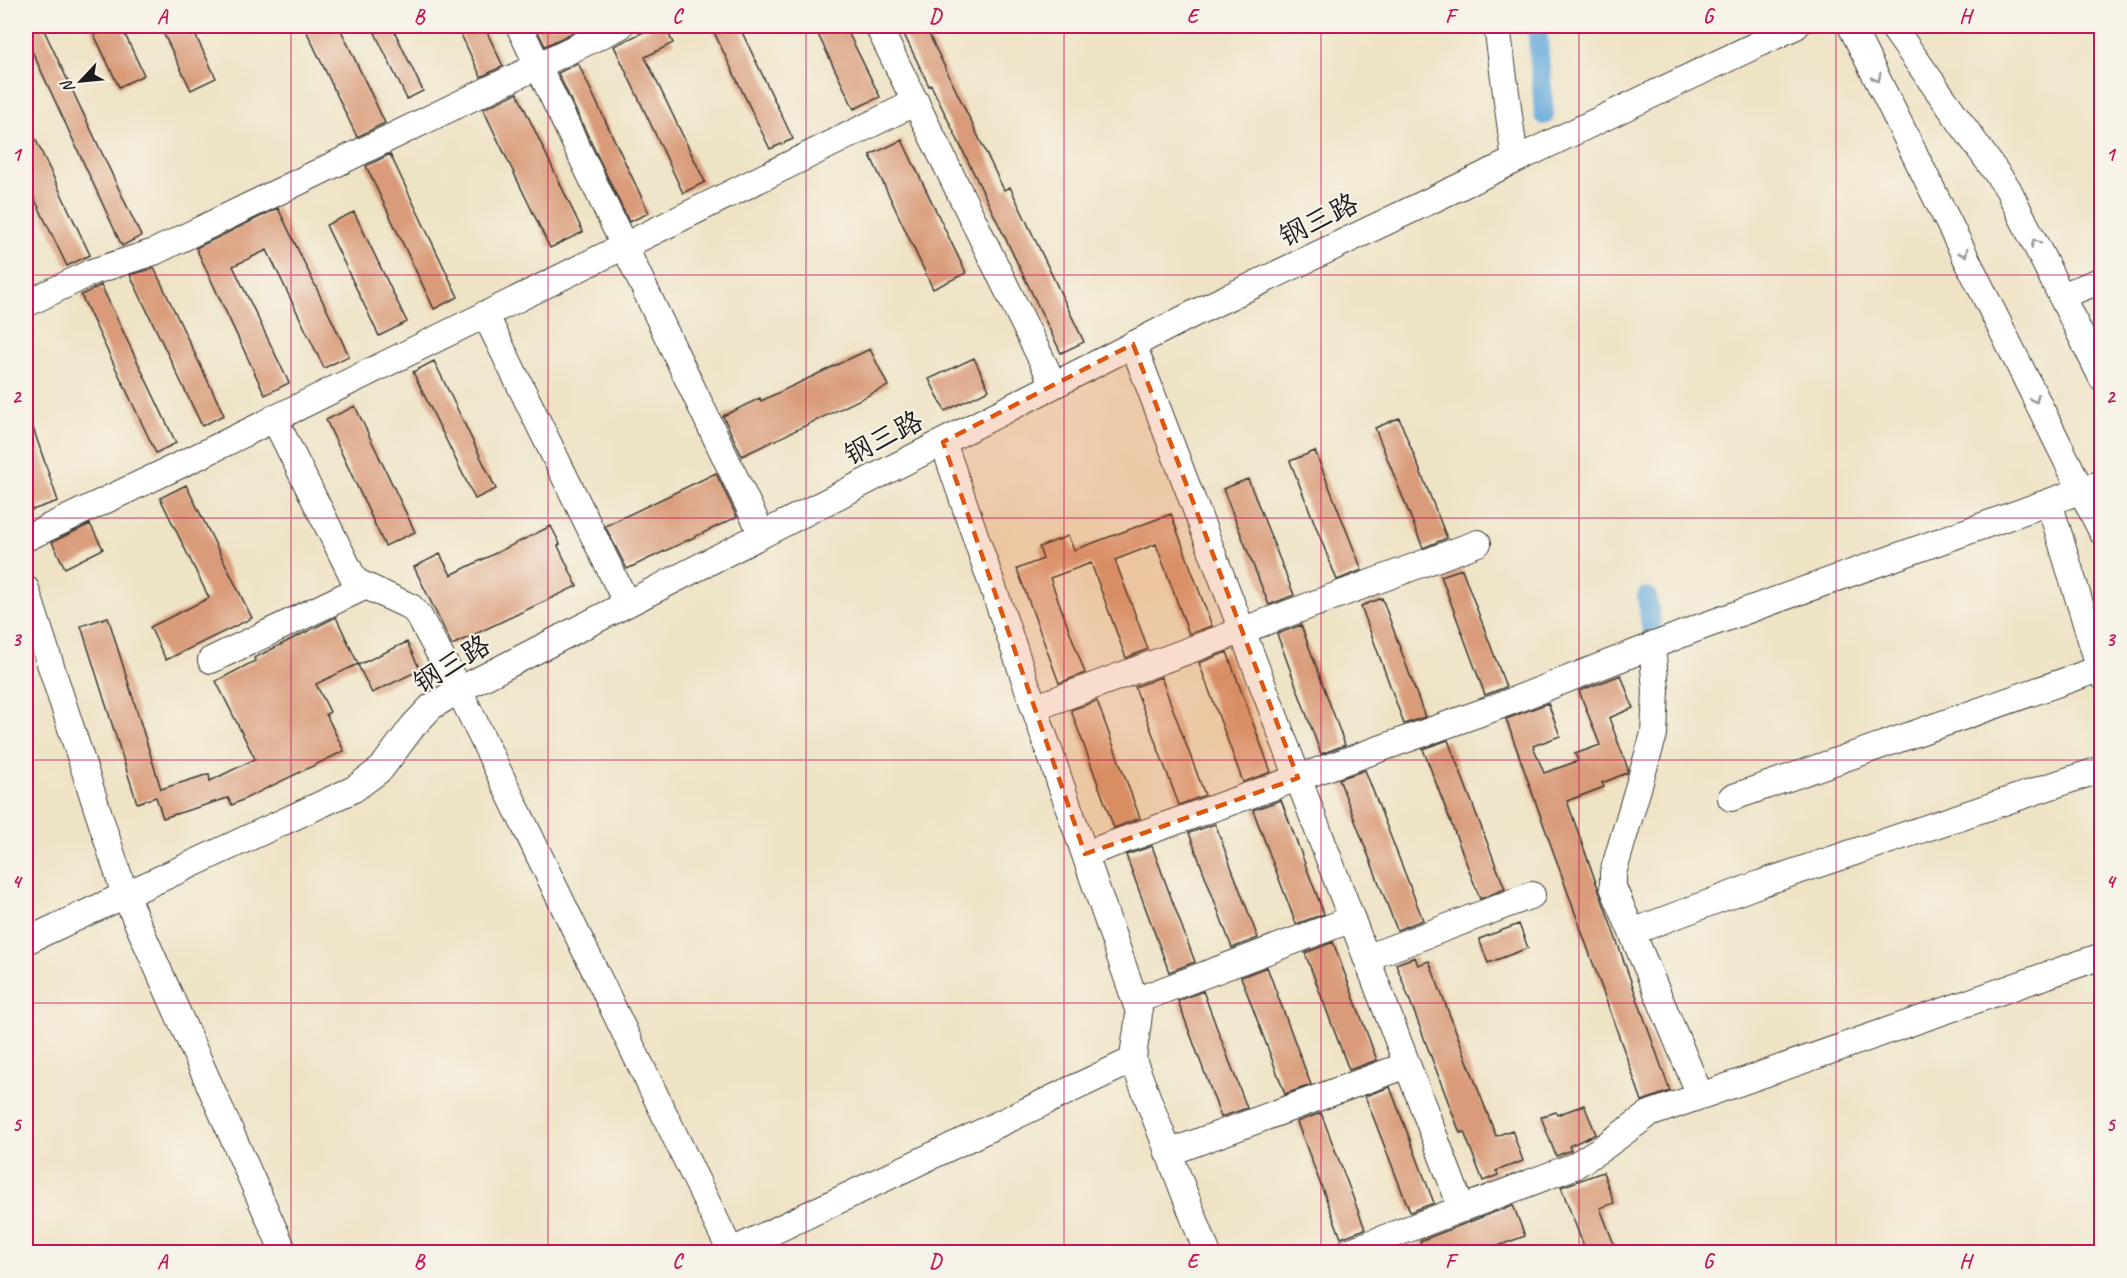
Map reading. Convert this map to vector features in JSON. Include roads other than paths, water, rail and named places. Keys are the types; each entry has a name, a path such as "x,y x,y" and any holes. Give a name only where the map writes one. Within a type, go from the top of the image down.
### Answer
{"street":[{"path":"519,26 762,534"},
{"path":"26,304 92,272 154,252 620,26"},
{"path":"878,26 1054,385"},
{"path":"1497,26 1515,160"},
{"name":"钢三路","path":"26,941 354,789 381,769 413,726 431,707 459,690 1133,344 1796,26"},
{"path":"1851,26 2091,487 2102,532"},
{"path":"1892,26 2008,189 2102,378"},
{"path":"26,538 916,102"},
{"path":"2061,296 2102,280"},
{"path":"485,314 627,604"},
{"path":"1133,344 1462,1209"},
{"path":"274,418 355,580 411,607 419,616 459,690 731,1252 1133,1060"},
{"path":"943,442 1139,1012 1133,1060 1207,1252"},
{"path":"1085,854 1494,708 1653,645 2091,487"},
{"path":"1731,798 2100,673 2049,502"},
{"path":"1034,708 1478,543"},
{"path":"211,660 366,586"},
{"path":"26,589 125,895 284,1252"},
{"path":"1653,645 1656,690 1654,734 1613,873 1613,887 1700,1095"},
{"path":"1632,932 1762,883 2102,769"},
{"path":"1366,958 1532,895"},
{"path":"1135,1001 1352,919"},
{"path":"1348,1252 1574,1166 1649,1114 2102,956"},
{"path":"1168,1153 1407,1065"}],"waterway":[{"path":"1537,26 1544,115"},
{"path":"1647,597 1652,631"}]}
